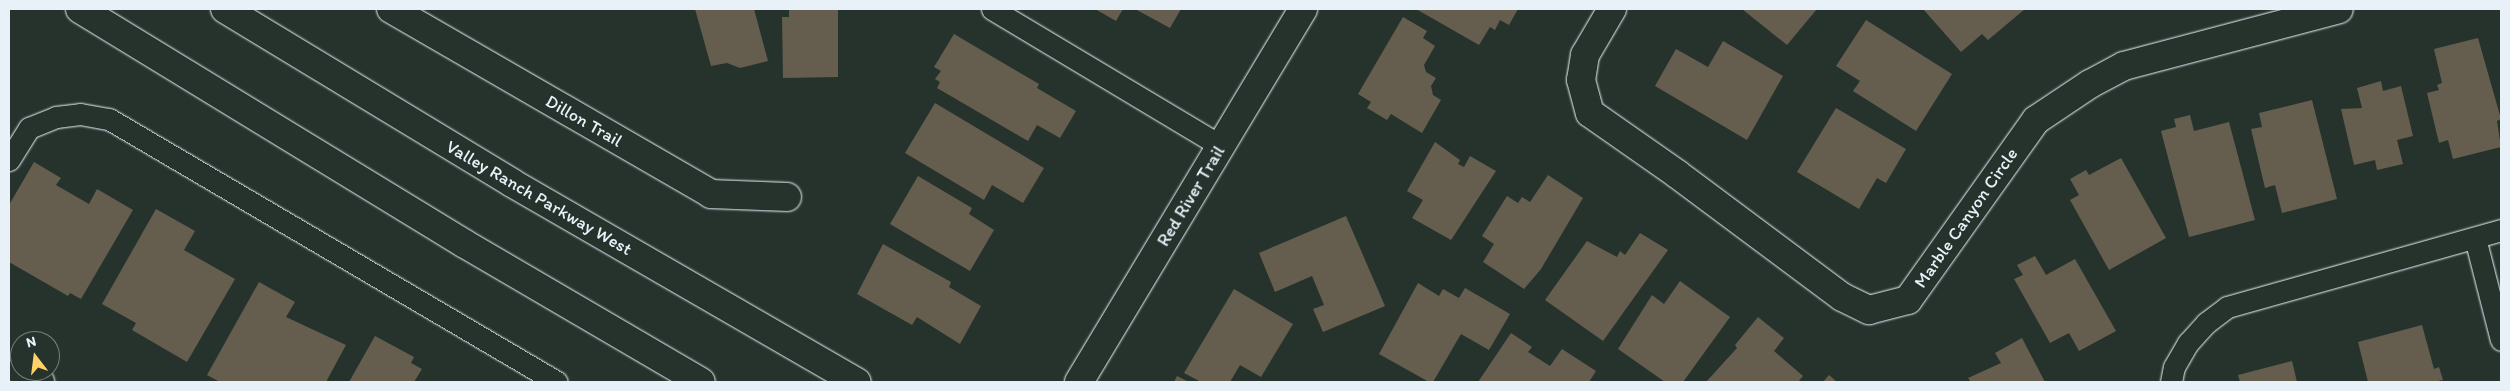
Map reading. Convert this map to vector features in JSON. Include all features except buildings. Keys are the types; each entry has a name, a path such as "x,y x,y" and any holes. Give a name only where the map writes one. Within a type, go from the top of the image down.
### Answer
{"street":[{"path":"80,9 466,244 701,382"},
{"name":"Valley Ranch Parkway West","path":"225,9 512,184 856,382"},
{"name":"Dillon Trail","path":"391,9 711,194 787,197"},
{"name":"Red River Trail","path":"1079,382 1303,9"},
{"name":"Marble Canyon Circle","path":"1612,9 1586,55 1581,80 1590,112 1842,297 1869,310 1908,300 2036,120 2090,84 2124,66 2339,9"}],"lane":[{"path":"992,9 1221,146"},
{"path":"9,160 29,128 56,117 80,114 109,119 557,382"},
{"path":"2171,382 2174,366 2188,343 2206,323 2227,307 2501,230"},
{"path":"2475,238 2501,340"}]}
